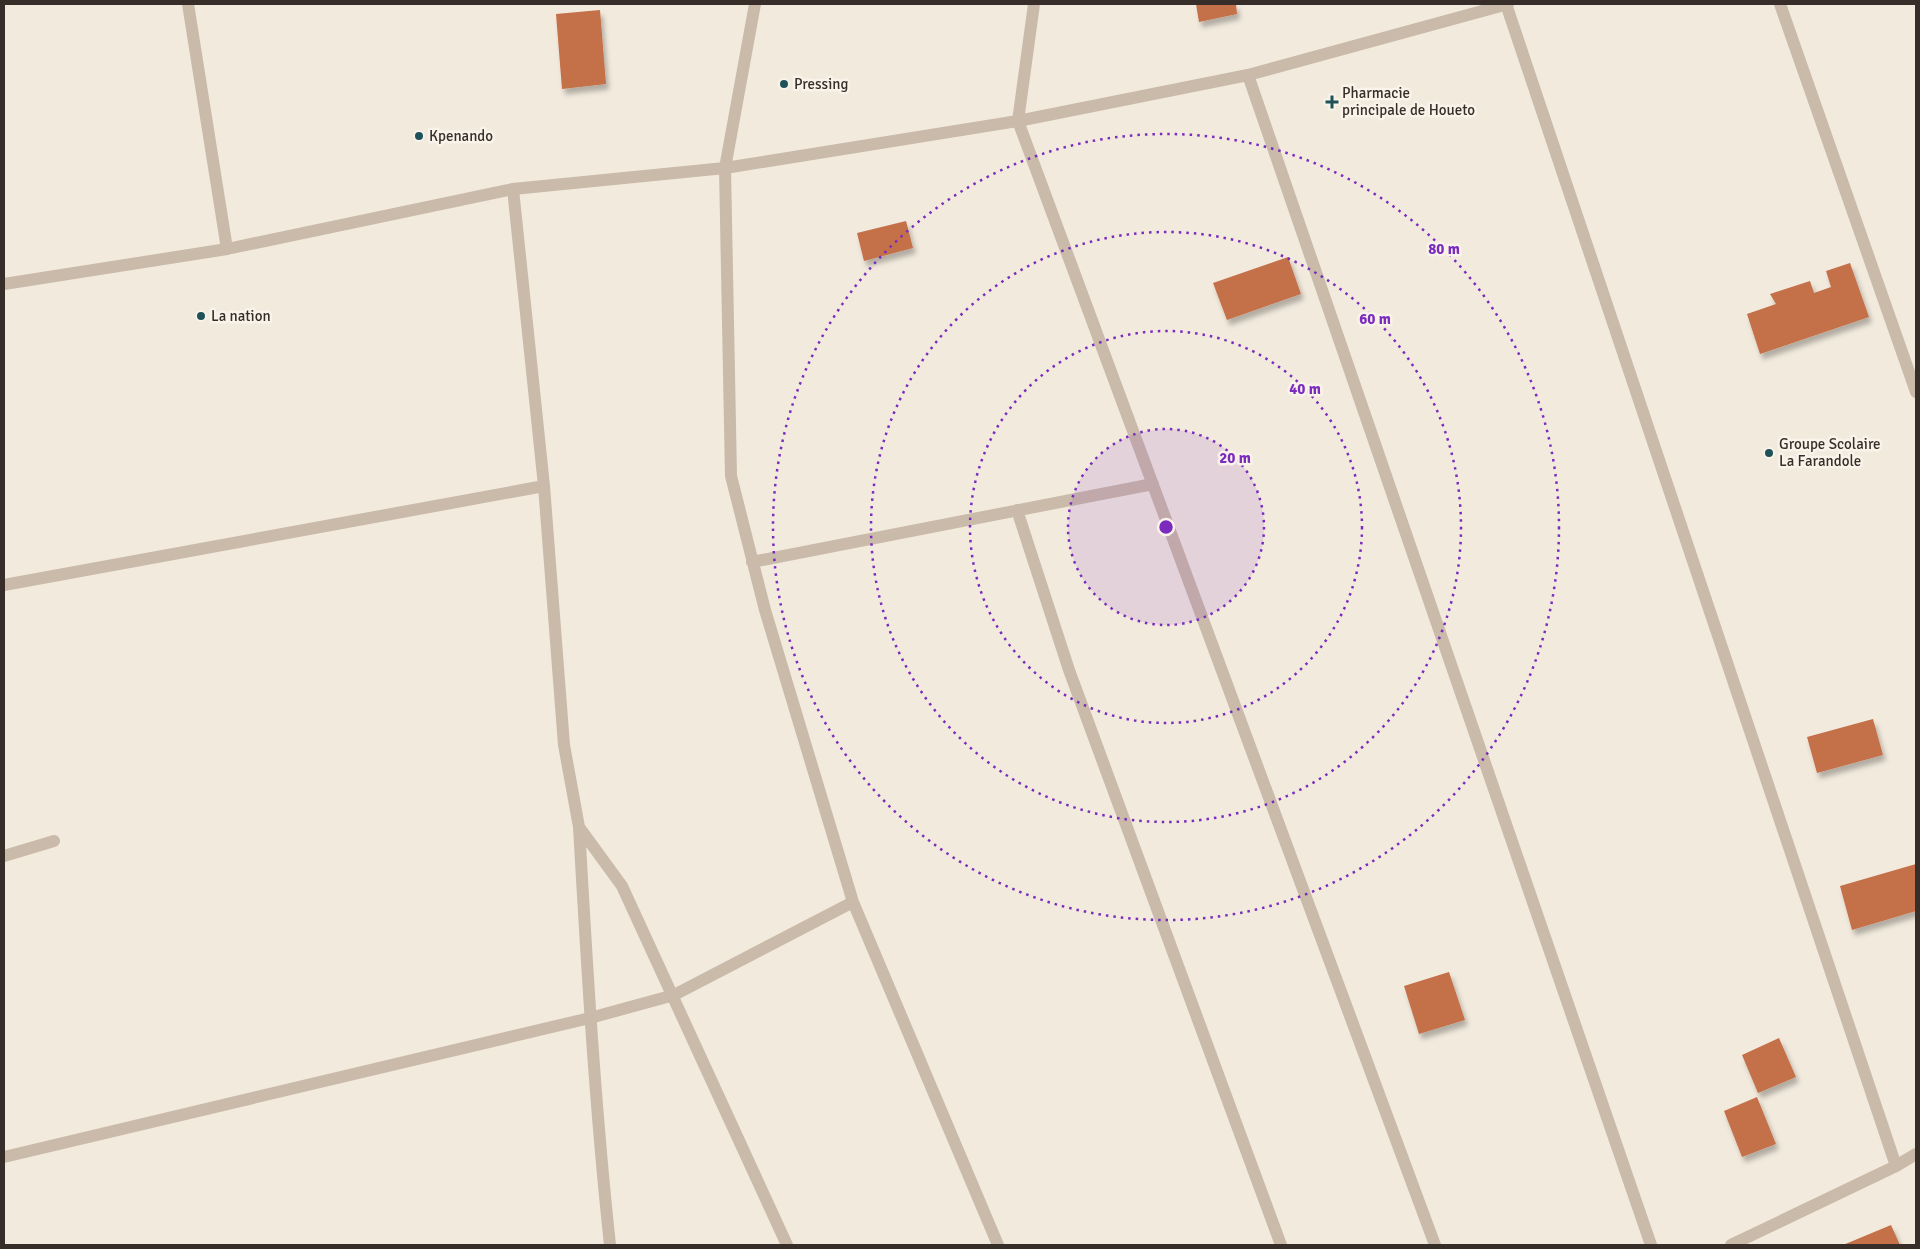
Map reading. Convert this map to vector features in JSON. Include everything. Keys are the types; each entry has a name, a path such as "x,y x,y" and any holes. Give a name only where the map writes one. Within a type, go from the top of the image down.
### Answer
{"street":[{"path":"188,4 227,249"},
{"path":"755,4 725,168 731,476 752,562 853,902 998,1245"},
{"path":"1034,4 1018,121 1435,1245"},
{"path":"4,284 227,249 514,189 725,168 1018,121 1248,75 1507,4 1896,1166"},
{"path":"1780,4 1916,392"},
{"path":"1248,75 1651,1245"},
{"path":"514,189 544,486 564,745 579,827 599,1149 610,1245"},
{"path":"752,562 1153,484"},
{"path":"4,585 544,486"},
{"path":"1016,510 1069,670 1281,1245"},
{"path":"579,827 622,886 674,995 787,1245"},
{"path":"4,856 54,841"},
{"path":"4,1157 590,1018 674,995 853,902"},
{"path":"1731,1245 1896,1166 1916,1154"}],"building":[{"path":"1196,4 1236,4 1237,14 1199,22"},
{"path":"600,10 606,84 562,89 556,14"},
{"path":"906,221 913,248 864,261 857,233"},
{"path":"1288,257 1301,294 1227,320 1213,283"},
{"path":"1850,263 1869,317 1760,354 1747,314 1776,304 1770,294 1810,281 1814,293 1831,287 1826,271"},
{"path":"1873,719 1883,755 1817,773 1807,737"},
{"path":"1916,864 1916,911 1852,930 1840,886"},
{"path":"1449,972 1465,1020 1419,1034 1404,986"},
{"path":"1779,1038 1796,1077 1758,1093 1742,1055"},
{"path":"1757,1097 1776,1144 1742,1157 1724,1111"},
{"path":"1891,1225 1900,1245 1843,1245"}],"place":[{"name":"Pressing","path":"784,84"},
{"name":"Pharmacie principale de Houeto","path":"1332,102"},
{"name":"Kpenando","path":"419,136"},
{"name":"La nation","path":"201,316"},
{"name":"Groupe Scolaire La Farandole","path":"1769,453"}]}
